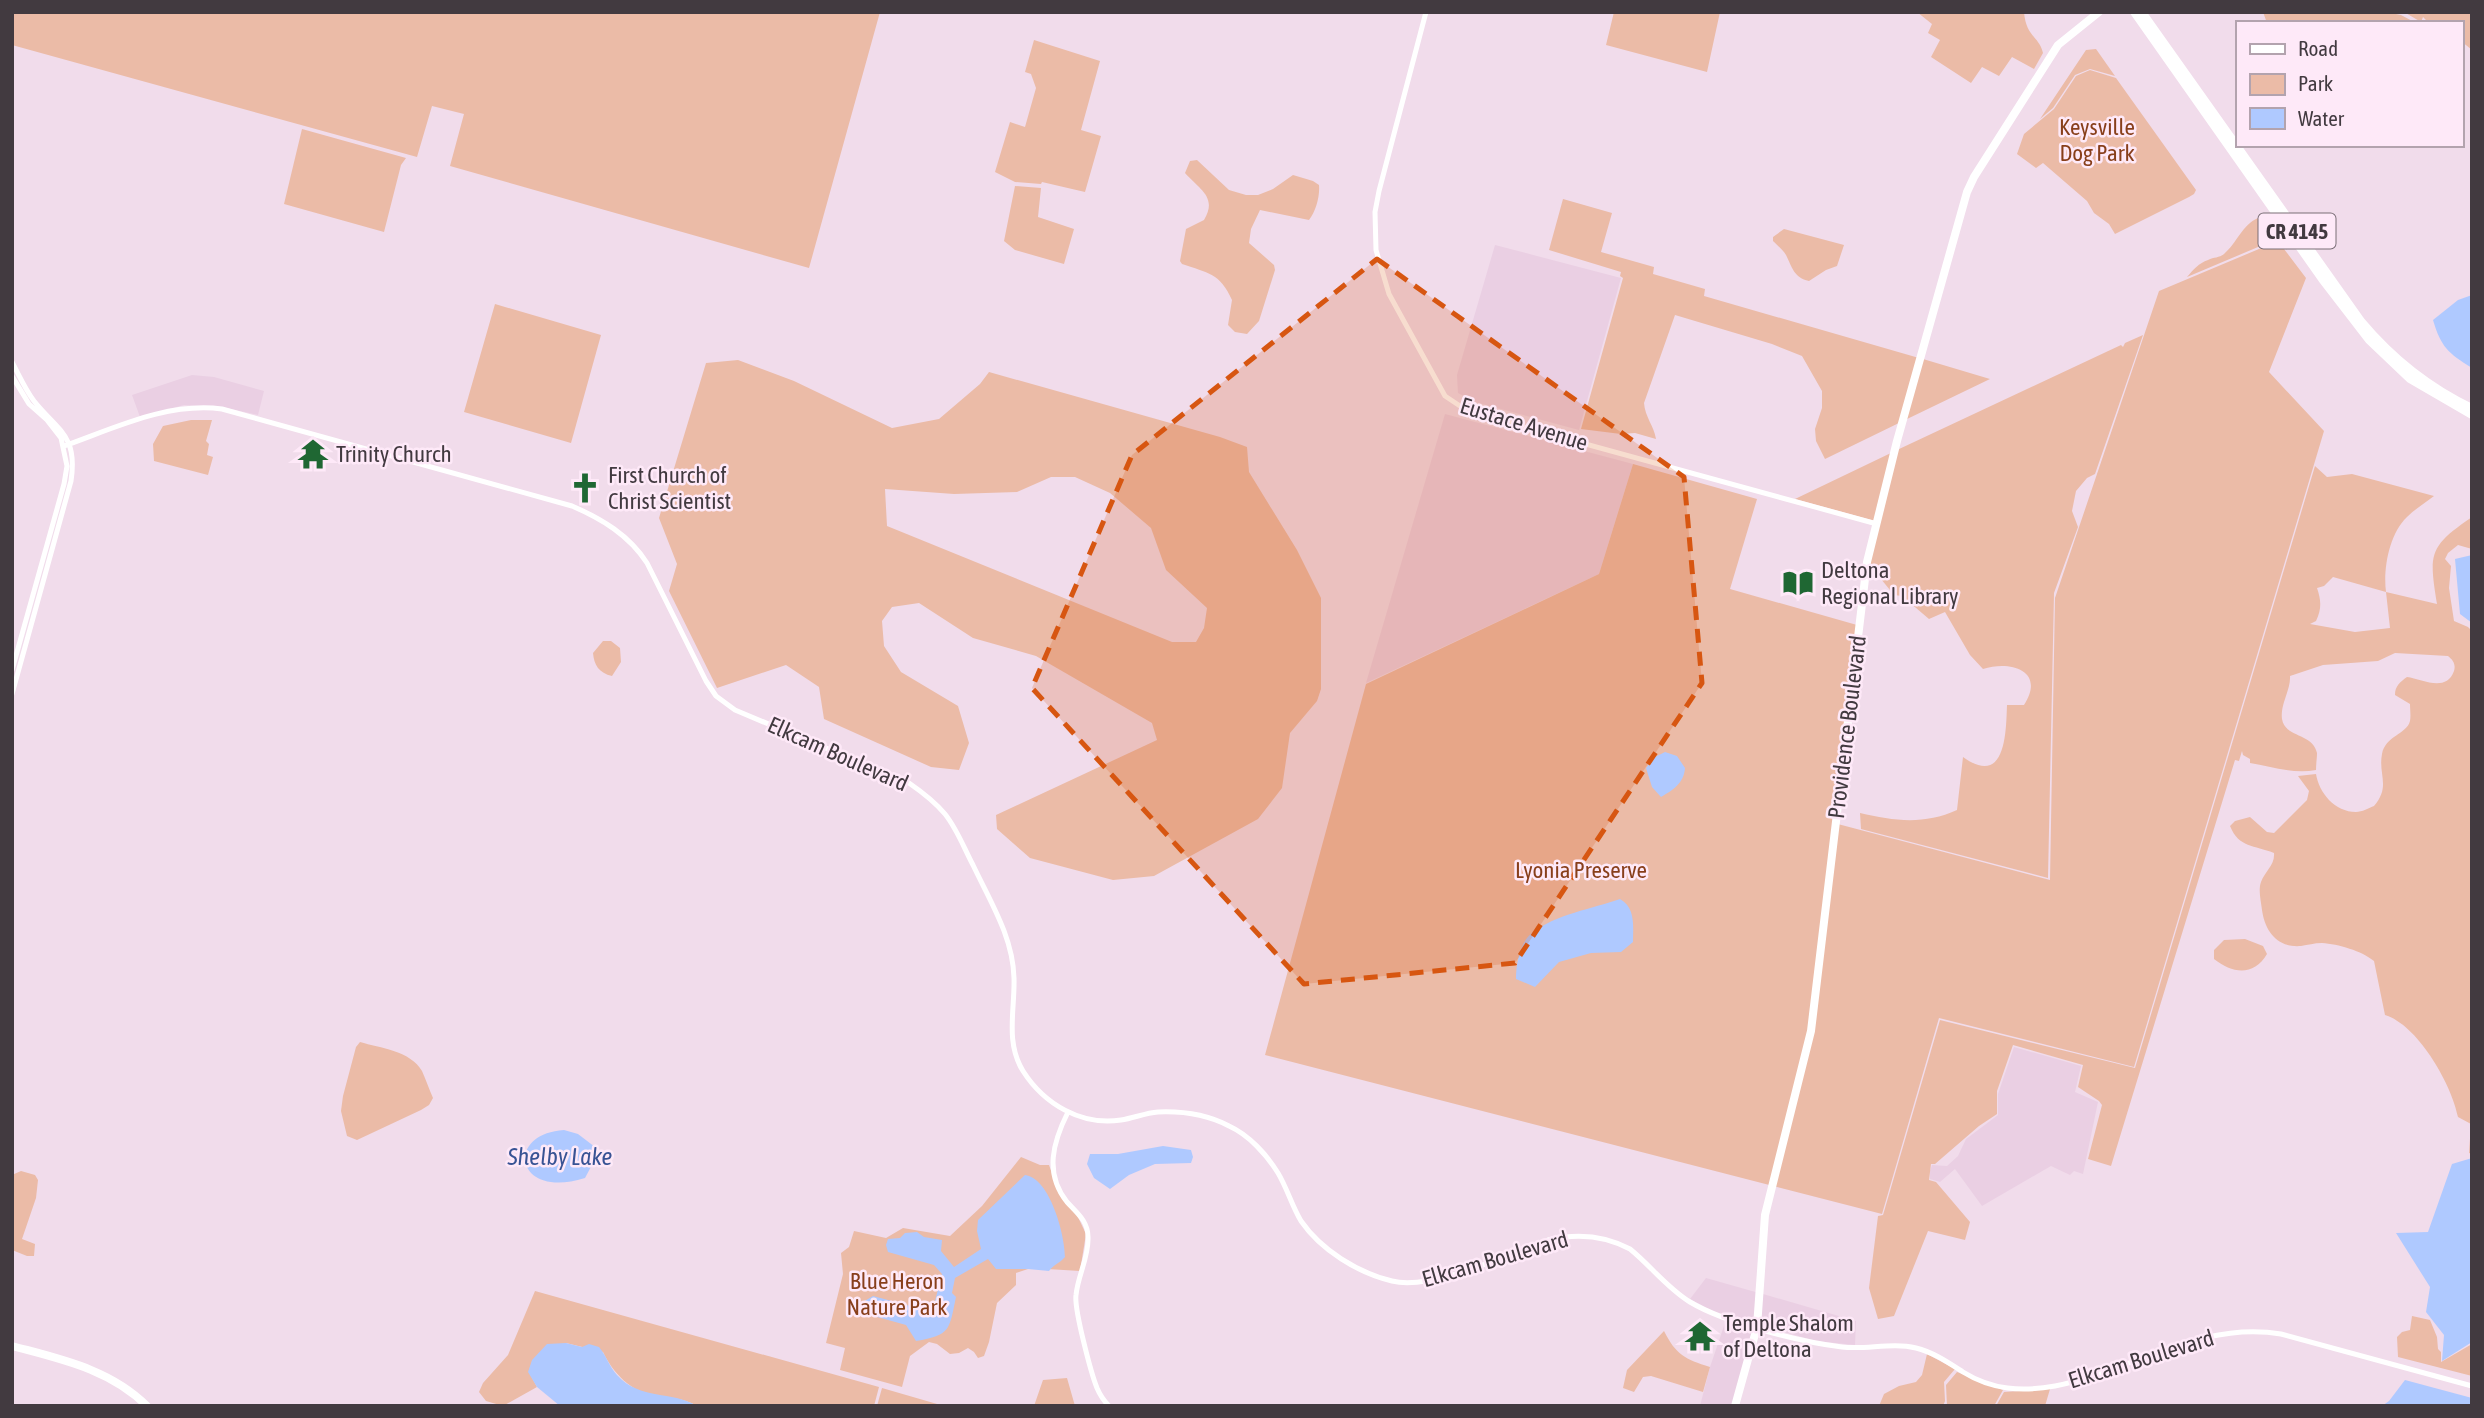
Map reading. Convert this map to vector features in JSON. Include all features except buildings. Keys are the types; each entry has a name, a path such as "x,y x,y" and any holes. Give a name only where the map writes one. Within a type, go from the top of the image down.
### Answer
{"main road":[{"name":"Providence Boulevard","path":"1735,1406 1757,1327 1765,1215 1811,1031 1865,572 1877,524 1967,192 2058,46 2099,12"},
{"name":"CR 4145","path":"2134,12 2322,279 2369,340 2410,379 2472,415"},
{"name":"CR 4145","path":"2142,12 2236,145"},
{"name":"CR 4145","path":"2237,147 2328,276 2379,342 2421,378 2472,408"},
{"path":"2369,340 2379,342"},
{"path":"12,1346 107,1376 124,1386 146,1406"}],"street":[{"name":"Eustace Avenue","path":"1426,12 1379,191 1375,212 1376,250 1389,294 1444,396 1469,412 1877,524"},
{"path":"12,362 32,398 58,425 73,463 71,481 12,694"},
{"path":"12,376 29,404 52,426 66,445 67,466 12,670"},
{"name":"Elkcam Boulevard","path":"66,445 162,412 184,407 222,408 572,506 614,527 638,549 647,563 716,696 735,709 909,783 929,797 945,814 956,830 1006,935 1014,979 1011,1024 1015,1054 1034,1086 1048,1100 1068,1112 1090,1118 1108,1120 1147,1113 1178,1112 1213,1120 1237,1130 1266,1156 1279,1174 1302,1222 1336,1255 1372,1276 1395,1282 1426,1282 1548,1240 1567,1236 1589,1236 1630,1249 1667,1284 1691,1302 1719,1317 1816,1343 1846,1348 1917,1348 1993,1387 2009,1389 2053,1386 2079,1380 2173,1347 2224,1333 2251,1331 2280,1334 2472,1386"},
{"path":"1068,1112 1053,1148 1052,1167 1059,1190 1087,1227 1087,1251 1076,1303 1095,1382 1109,1406"}],"highlighted area":[{"path":"1377,259 1684,477 1702,683 1515,963 1304,984 1032,688 1132,455"}],"shaded area":[{"path":"1495,245 1621,278 1579,430 1475,402 1458,393 1457,375"},
{"path":"192,375 214,377 264,391 258,415 222,407 184,405 140,417 132,395"},
{"path":"1445,414 1633,464 1599,574 1366,683"},
{"path":"2014,1047 2081,1066 2075,1092 2098,1102 2083,1174 2074,1171 2070,1175 2051,1166 1982,1206 1955,1169 1940,1182 1930,1179 1930,1171 1932,1165 1947,1166 1958,1156 1966,1139 1998,1115 1998,1094"},
{"path":"1706,1278 1759,1293 1756,1325 1720,1315 1690,1299"},
{"path":"1763,1294 1856,1321 1855,1345 1816,1341 1759,1325"},
{"path":"1726,1320 1755,1328 1733,1406 1700,1406 1710,1367"}],"green space":[{"path":"12,12 880,12 809,268 450,166 464,114 432,106 417,157 12,45"},
{"path":"1614,12 1720,12 1707,72 1606,45"},
{"path":"1917,12 2024,12 2027,27 2043,53 2034,69 2012,57 1999,76 1982,67 1971,83 1931,57 1940,40 1928,33 1932,24"},
{"path":"2263,12 2386,12 2412,21 2266,21"},
{"path":"2404,12 2472,12 2472,50 2463,43 2463,21 2427,21 2423,17 2419,21"},
{"path":"1034,40 1100,61 1081,130 1101,136 1085,192 1042,182 1015,182 995,172 1010,122 1025,127 1036,88 1031,74 1025,72"},
{"path":"2096,49 2115,76 2090,69 2075,75 2053,108 2040,119 2086,50"},
{"name":"Keysville Dog Park","path":"2090,70 2116,78 2196,190 2189,197 2115,234 2109,224 2094,213 2087,201 2043,163 2036,168 2017,154 2024,134 2054,109 2076,76"},
{"path":"302,129 406,158 401,165 384,232 284,204"},
{"path":"1197,160 1229,190 1246,195 1258,195 1273,189 1293,175 1319,185 1317,203 1309,220 1260,210 1251,229 1249,243 1274,265 1275,270 1259,321 1247,334 1235,332 1228,325 1232,300 1223,284 1212,275 1180,261 1186,229 1204,220 1208,212 1208,199 1185,173 1190,161"},
{"path":"1015,186 1041,188 1038,217 1074,229 1064,264 1015,250 1004,241"},
{"path":"1563,199 1612,213 1601,252 1654,267 1653,274 1705,289 1704,296 1919,358 1901,422 1825,459 1816,441 1815,429 1822,408 1822,391 1802,356 1772,344 1675,315 1644,403 1656,439 1635,433 1581,429 1623,278 1620,276 1621,272 1549,250"},
{"path":"2258,218 2268,222 2276,230 2287,250 2277,239 2187,277 2202,263 2224,254 2248,225"},
{"path":"1784,229 1844,245 1837,266 1809,281 1800,277 1785,253 1773,241 1773,237"},
{"name":"Lyonia Preserve","path":"2278,241 2306,278 2269,372 2324,431 2134,1067 1939,1018 1882,1214 1265,1055 1366,684 1599,574 1633,464 1757,499 1730,589 1857,625 1834,823 2050,880 2055,598 2159,291"},
{"path":"495,304 601,335 571,443 464,412"},
{"path":"2143,335 2095,474 2087,478 2076,491 2072,511 2078,527 2054,593 2048,878 1861,829 1860,813 1885,818 1921,820 1957,810 1963,757 1977,765 1988,766 1996,761 2004,741 2007,705 2024,705 2031,684 2028,676 2014,667 1983,669 1970,655 1945,612 1929,619 1902,596 1894,595 1881,579 1866,576 1897,450 2121,345 2123,347 2125,343"},
{"path":"1923,359 1990,379 1905,420"},
{"path":"738,360 794,381 892,428 939,419 980,384 989,372 1247,447 1249,472 1297,550 1321,598 1321,689 1317,701 1290,733 1282,788 1258,819 1154,876 1113,880 1030,858 997,829 996,815 1157,740 1152,723 1036,656 973,638 919,603 892,607 882,621 884,646 901,672 958,706 969,743 959,770 931,767 824,719 819,687 786,665 717,688 669,591 677,564 659,518 706,363","holes":["1051,477 1075,477 1110,493 1151,528 1166,570 1207,608 1204,628 1196,642 1172,642 887,526 885,489 954,494 1017,492"]},
{"path":"191,420 212,420 206,441 209,444 207,455 213,457 208,475 154,461 153,444 163,426"},
{"path":"1893,452 1875,521 1795,499"},
{"path":"2315,466 2327,477 2352,474 2434,496 2407,517 2396,533 2385,573 2386,592 2437,604 2433,574 2435,553 2447,536 2472,517 2472,549 2458,545 2445,559 2451,566 2449,588 2454,621 2472,631 2472,1154 2469,1153 2471,1124 2458,1117 2449,1089 2432,1058 2409,1031 2385,1015 2374,961 2342,946 2322,943 2293,946 2274,937 2264,918 2260,888 2274,853 2243,842 2230,826 2235,821 2250,817 2267,832 2274,833 2307,800 2309,791 2298,776 2316,774 2324,794 2341,809 2358,812 2374,806 2382,792 2381,761 2384,748 2410,721 2410,704 2395,695 2397,687 2407,677 2433,683 2445,682 2450,678 2455,666 2448,656 2395,653 2378,661 2323,665 2290,676 2282,713 2284,725 2288,730 2305,738 2314,747 2317,753 2316,770 2291,771 2250,763 2250,759 2243,755 2242,751 2239,761 2235,760 2111,1166 2088,1159 2102,1105 2078,1087 2083,1065 2013,1045 1997,1091 1997,1114 1935,1164 1931,1164 1929,1180 1936,1182 1970,1222 1965,1240 1928,1231 1894,1316 1878,1319 1869,1288 1878,1216 1883,1215 1940,1020 2135,1068","holes":["2333,577 2386,592 2390,628 2355,632 2310,624 2316,621 2319,612 2317,588 2324,586"]},
{"path":"603,641 611,641 620,648 621,662 612,676 601,671 595,661 593,653"},
{"path":"2245,939 2263,946 2267,954 2256,966 2236,970 2214,959 2214,950 2224,940"},
{"path":"360,1042 394,1051 417,1064 433,1098 429,1105 421,1110 357,1140 347,1136 341,1111 356,1047"},
{"name":"Blue Heron Nature Park","path":"1021,1157 1040,1165 1049,1165 1059,1194 1077,1215 1086,1234 1080,1271 1031,1268 1016,1273 1016,1285 997,1303 984,1356 978,1358 968,1348 950,1354 937,1344 929,1342 910,1356 902,1387 840,1370 845,1348 826,1343 843,1274 841,1253 849,1247 854,1231 886,1238 903,1228 950,1236 982,1206"},
{"path":"21,1171 35,1175 38,1180 36,1198 22,1239 35,1244 34,1256 12,1250 12,1175"},
{"path":"535,1291 879,1387 874,1406 697,1406 682,1400 646,1394 631,1386 618,1374 603,1352 566,1343 529,1372 537,1387 503,1406 486,1401 479,1392 483,1383 508,1355"},
{"path":"2412,1316 2430,1320 2441,1352 2441,1362 2472,1344 2472,1376 2398,1357 2397,1337 2410,1330"},
{"path":"1664,1331 1682,1355 1710,1367 1703,1392 1651,1376 1643,1377 1634,1392 1623,1388 1627,1370"},
{"path":"1927,1354 1955,1369 1944,1382 1943,1406 1879,1406 1884,1394 1899,1386 1916,1382 1922,1375"},
{"path":"1957,1372 2003,1390 1994,1406 1947,1406 1946,1385"},
{"path":"1067,1378 1075,1406 1034,1406 1043,1380"},
{"path":"882,1388 944,1406 877,1406"},
{"path":"2050,1389 2045,1406 1996,1406 2004,1392"}],"water":[{"path":"2472,295 2472,368 2446,348 2433,320 2458,300"},
{"path":"2472,555 2472,623 2460,614 2455,559"},
{"path":"1665,752 1677,756 1685,768 1680,782 1661,797 1652,787 1646,768 1655,757"},
{"path":"1620,899 1629,907 1633,924 1633,942 1621,952 1591,953 1559,962 1535,987 1516,979 1524,942 1532,933 1552,921"},
{"name":"Shelby Lake","path":"564,1130 578,1134 595,1147 593,1163 585,1178 562,1182 544,1180 532,1174 526,1164 526,1153 532,1142 545,1134"},
{"path":"1163,1146 1191,1150 1191,1163 1155,1164 1129,1175 1110,1189 1094,1178 1087,1164 1090,1154 1118,1154"},
{"path":"2472,1158 2472,1342 2442,1361 2444,1335 2426,1312 2430,1287 2396,1233 2428,1232 2452,1164"},
{"path":"1025,1175 1034,1178 1049,1196 1059,1222 1064,1247 1065,1257 1061,1261 1049,1271 996,1269 988,1259 955,1278 952,1293 956,1297 949,1324 942,1333 927,1339 916,1341 906,1325 863,1313 863,1302 873,1296 925,1310 935,1301 942,1274 934,1265 888,1252 888,1239 917,1232 924,1237 942,1240 941,1251 954,1267 981,1249 977,1231 978,1220"},
{"path":"547,1344 599,1347 617,1375 636,1389 677,1398 697,1406 560,1406 537,1387 528,1372 532,1360"},
{"path":"2405,1380 2472,1398 2472,1406 2382,1406"}],"place":[{"name":"Trinity Church","path":"313,454"},
{"name":"First Church of Christ Scientist","path":"585,488"},
{"name":"Deltona Regional Library","path":"1798,583"},
{"name":"Temple Shalom of Deltona","path":"1700,1336"}]}
